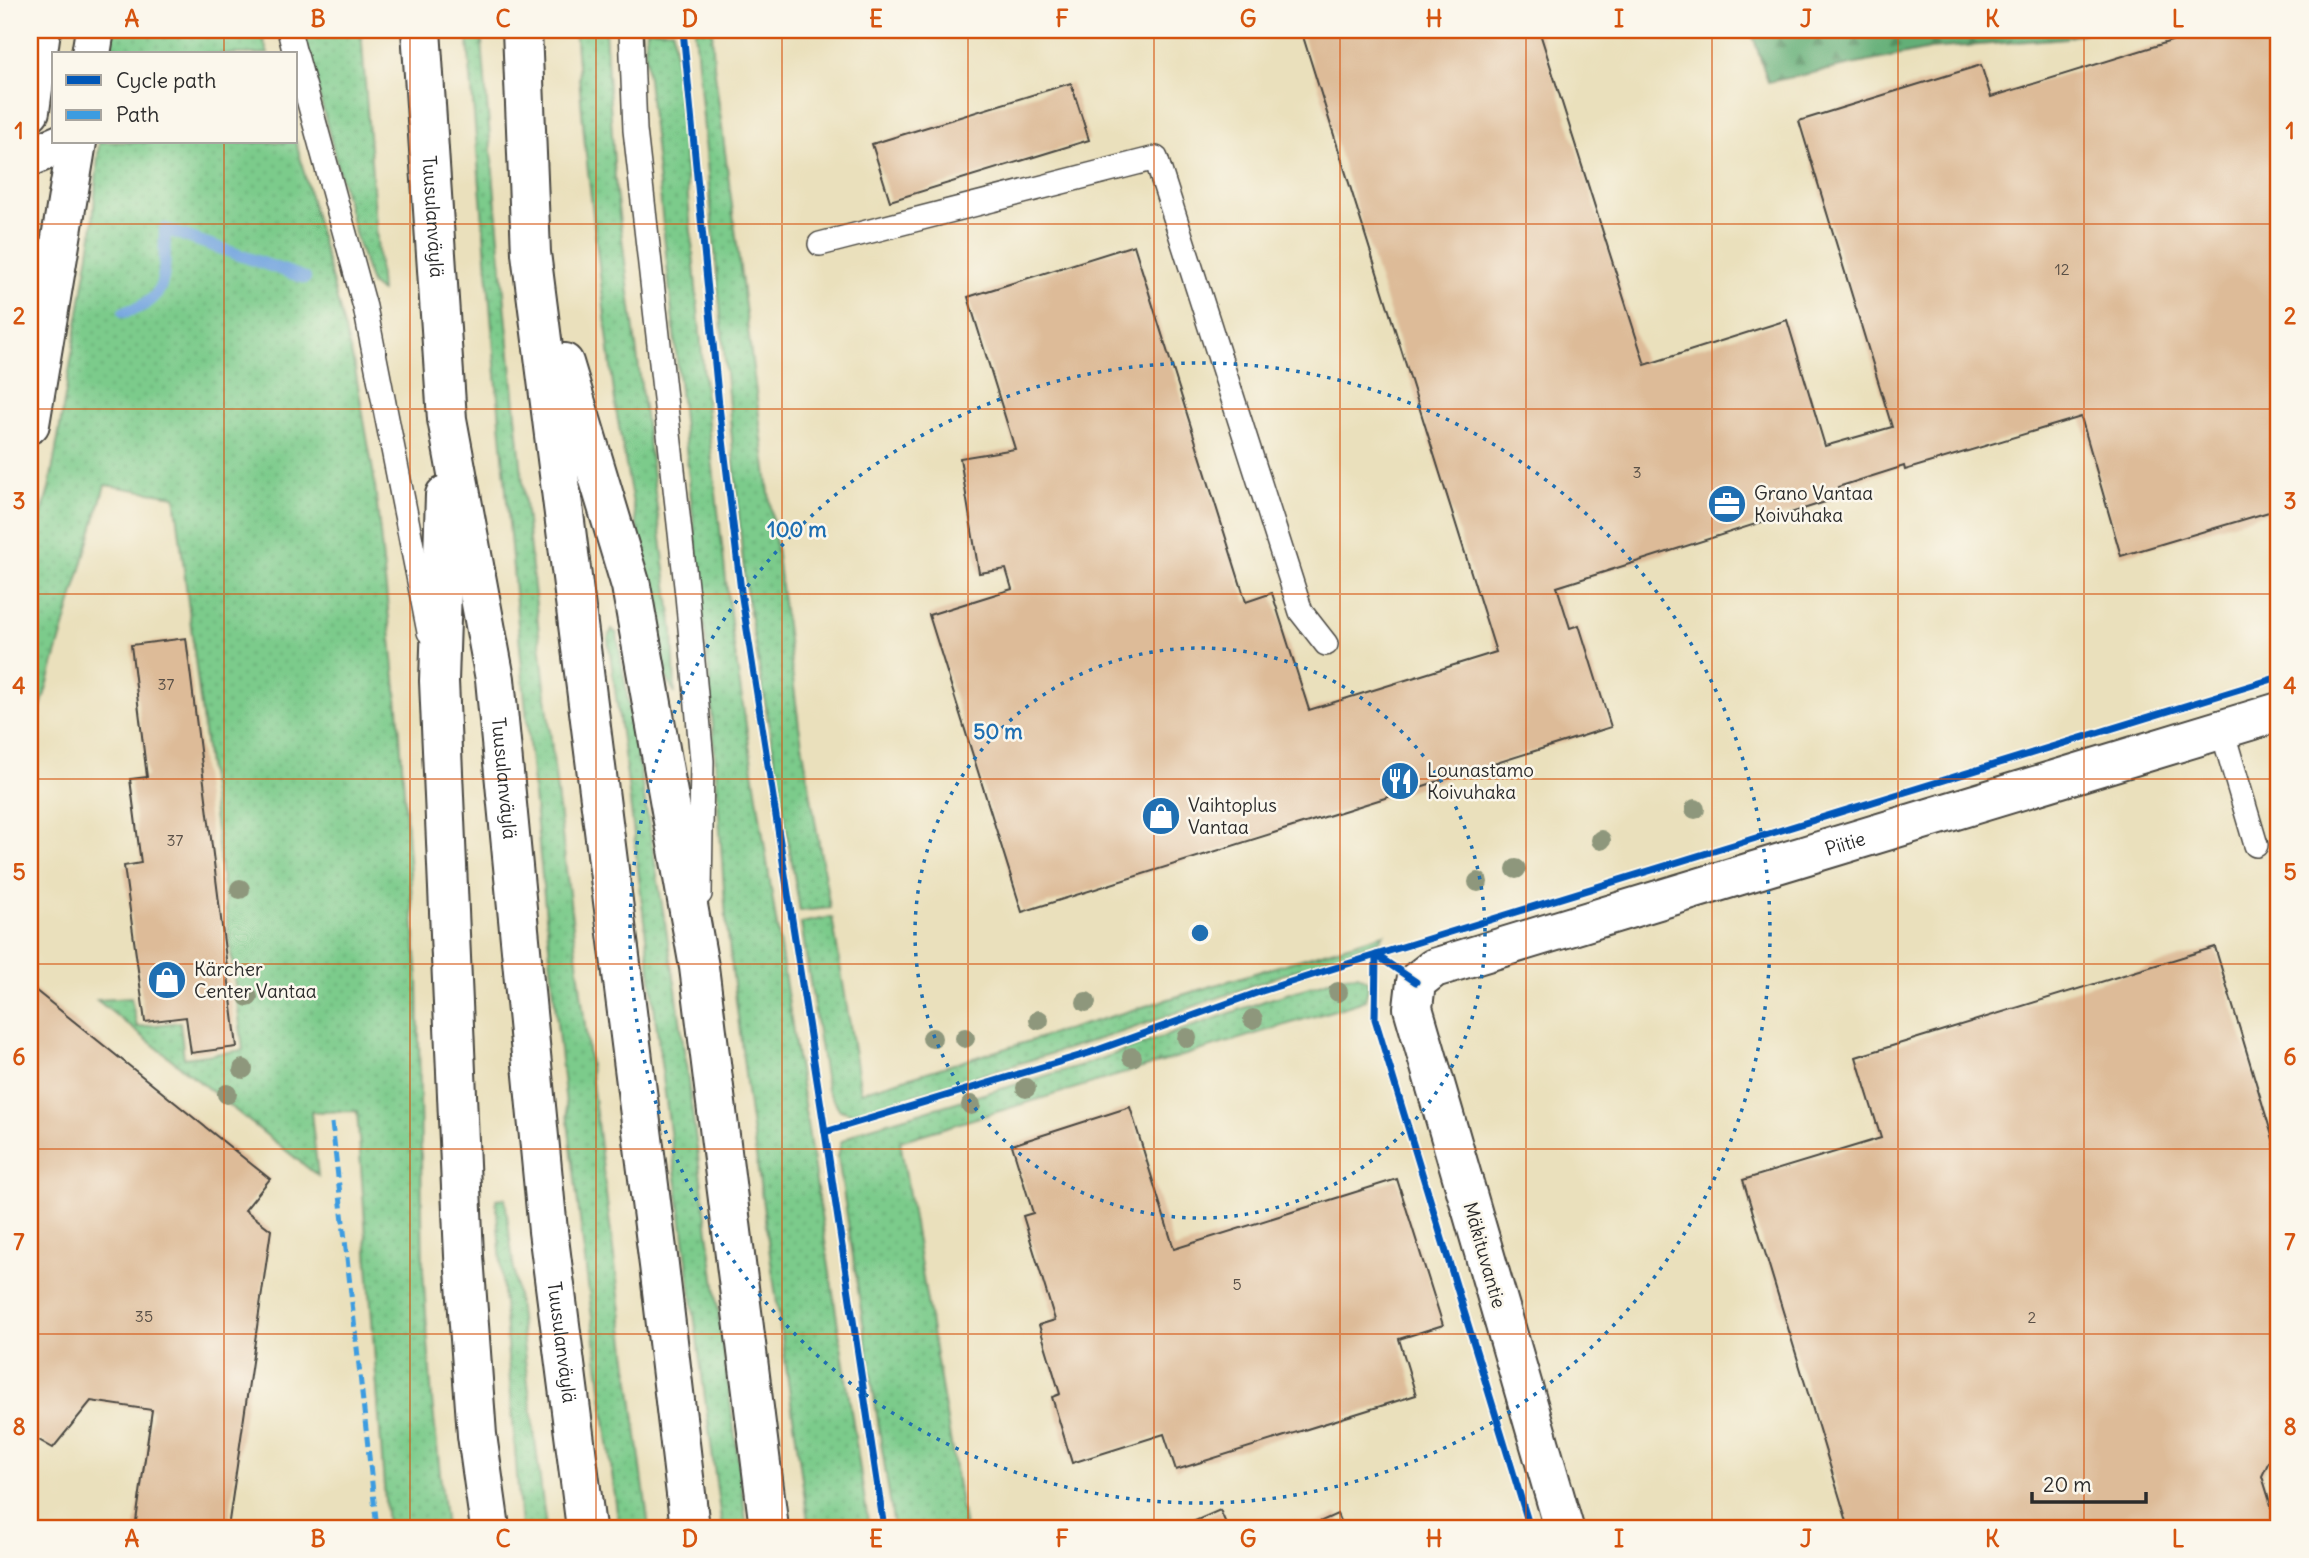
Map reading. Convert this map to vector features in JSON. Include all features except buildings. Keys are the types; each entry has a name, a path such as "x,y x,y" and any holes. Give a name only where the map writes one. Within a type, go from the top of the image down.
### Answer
{"main road":[{"path":"36,107 41,30"},
{"path":"91,52 95,30"},
{"name":"Tuusulanväylä","path":"421,30 447,419 495,679 548,1231 586,1528"},
{"path":"522,30 531,253 690,1528"},
{"path":"30,157 60,144"},
{"path":"30,424 77,144"},
{"path":"531,253 631,586 699,967 769,1528"},
{"path":"447,419 439,681 464,1256 477,1434 490,1528"},
{"name":"Piitie","path":"1416,982 1434,968 2279,712"},
{"name":"Mäkituvantie","path":"1416,982 1413,1008 1564,1528"},
{"path":"748,1370 780,1528"}],"lane":[{"path":"289,30 295,52"},
{"path":"631,30 635,130 686,582 702,761 699,967"},
{"path":"298,62 365,307 439,681"},
{"path":"820,244 1156,158 1301,612 1326,644"},
{"path":"2222,730 2256,845"}],"green space":[{"path":"111,30 260,30 267,52 107,52"},
{"path":"302,30 361,30 381,292 371,284 356,236"},
{"path":"467,30 481,30 535,593 578,967 649,1528 619,1528 576,1190 524,685"},
{"path":"575,30 605,30 616,192 673,631 675,694 663,670 616,410 585,146"},
{"path":"647,30 673,30 709,433 733,640 869,1528 809,1528 749,1107 726,919 710,683 645,49"},
{"path":"695,30 712,30 714,66 799,726 830,908 800,911 745,583"},
{"path":"1751,30 2092,30 2066,38 1930,49 1768,82"},
{"path":"99,144 297,144 355,369 374,477 398,708 418,982 423,1270 432,1400 446,1528 387,1528 357,1111 311,1112 318,1176 97,1000 131,998 137,1027 180,1022 184,1058 243,1050 175,496 105,485 30,745 30,555 49,489 92,235"},
{"path":"612,629 617,634 676,989 747,1528 722,1528 608,639"},
{"path":"832,917 861,1092 1384,934 1380,940 1122,1032 853,1114 840,1110 827,1090 801,923"},
{"path":"1358,975 1367,981 1368,989 1365,1000 1358,1003 900,1141 965,1528 894,1528 838,1157 841,1142 861,1130 1089,1063 1267,1000 1345,976"},
{"path":"505,1198 546,1528 521,1528 496,1199"}],"waterway":[{"path":"124,312 140,307 158,292 164,270 165,229 305,278"}],"marked path":[{"path":"332,1123 377,1528"}],"cycle path":[{"path":"683,30 719,406 741,591 884,1528"},
{"path":"1530,1528 1375,1019 1376,955 2279,677"},
{"path":"825,1132 1089,1053 1262,991 1376,955 1416,982"}],"place":[{"name":"Grano Vantaa Koivuhaka","path":"1727,504"},
{"name":"Lounastamo Koivuhaka","path":"1400,781"},
{"name":"Vaihtoplus Vantaa","path":"1161,816"},
{"name":"Kärcher Center Vantaa","path":"167,980"}]}
